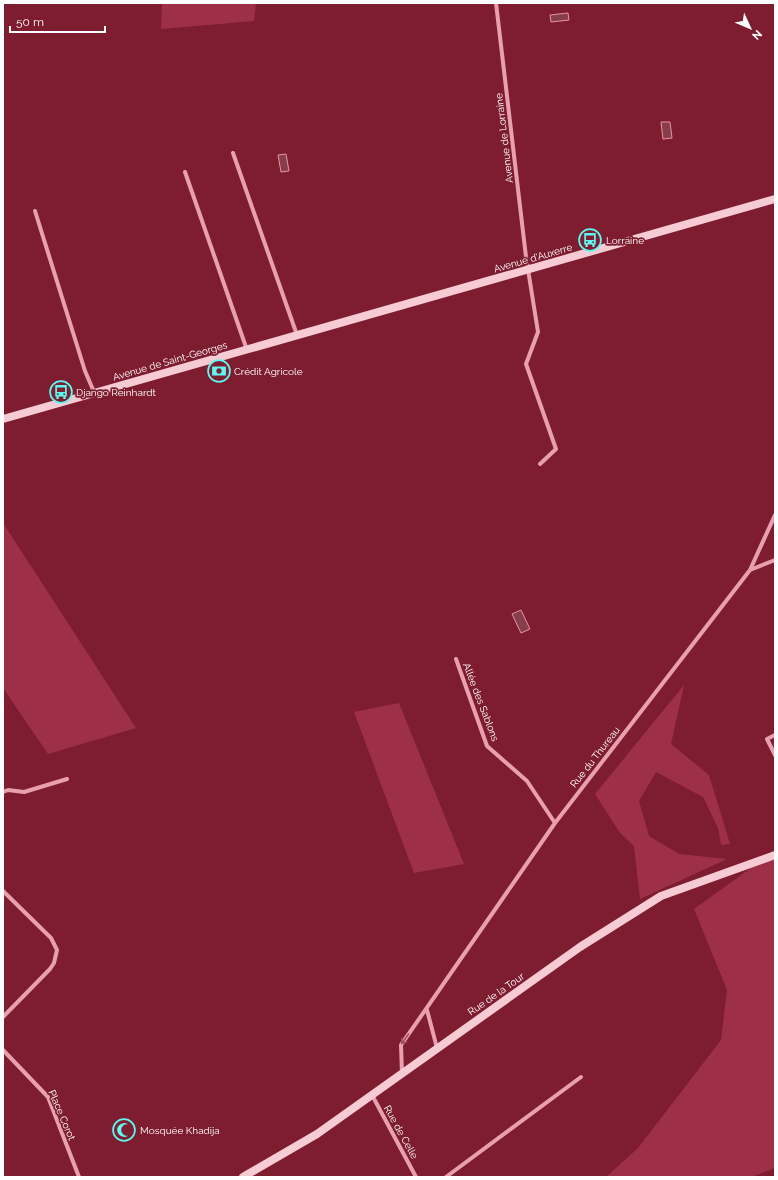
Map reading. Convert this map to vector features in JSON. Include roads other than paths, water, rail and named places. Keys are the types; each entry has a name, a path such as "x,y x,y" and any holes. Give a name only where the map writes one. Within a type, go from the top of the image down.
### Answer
{"main road":[{"name":"Avenue d'Auxerre","path":"297,336 775,199"},
{"name":"Avenue de Saint-Georges","path":"3,420 94,392 297,336"},
{"name":"Rue de la Tour","path":"243,1177 301,1144 580,948 661,896 775,855"}],"street":[{"name":"Avenue de Lorraine","path":"496,3 528,270 538,332 526,364 556,449 540,464"},
{"path":"233,152 297,336"},
{"path":"185,172 247,350"},
{"path":"35,211 85,371 94,392"},
{"name":"Rue du Thureau","path":"402,1073 401,1045 427,1010 555,823 750,570 775,515"},
{"path":"750,570 775,560"},
{"name":"Allée des Sablons","path":"456,659 487,746 527,782 555,823"},
{"path":"775,735 767,739 775,755"},
{"path":"3,792 8,790 24,792 67,779"},
{"path":"3,891 51,938 57,950 54,963 3,1017"},
{"path":"427,1010 437,1048"},
{"name":"Place Corot","path":"3,1050 48,1097 79,1177"},
{"path":"446,1177 581,1077"},
{"name":"Rue de Celle","path":"372,1095 416,1177"}],"place":[{"name":"Lorraine","path":"590,240"},
{"name":"Crédit Agricole","path":"219,371"},
{"name":"Django Reinhardt","path":"61,392"},
{"name":"Mosquée Khadija","path":"124,1130"}]}
